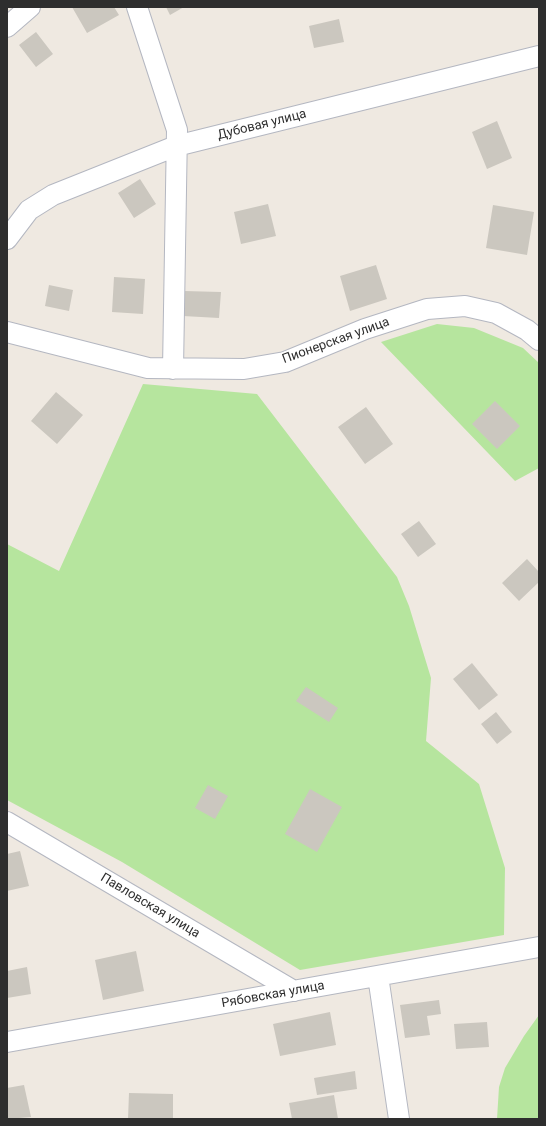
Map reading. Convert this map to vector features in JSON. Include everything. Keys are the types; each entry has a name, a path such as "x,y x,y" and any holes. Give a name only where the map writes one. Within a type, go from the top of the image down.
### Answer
{"street":[{"path":"7,27 30,7"},
{"path":"137,7 177,130 173,369"},
{"name":"Дубовая улица","path":"7,239 29,210 53,195 176,146 539,56"},
{"name":"Пионерская улица","path":"7,332 148,368 173,369 244,369 285,362 365,329 427,309 465,306 496,313 527,330 539,340"},
{"name":"Павловская улица","path":"7,822 294,991"},
{"name":"Рябовская улица","path":"7,1042 539,947"},
{"path":"378,976 399,1119"}],"green space":[{"path":"437,324 474,328 523,348 539,363 539,468 515,481 381,342"},
{"path":"143,384 257,394 397,577 409,606 431,678 426,741 479,784 505,868 504,935 300,970 122,862 7,800 7,544 59,571"},
{"path":"539,1015 539,1119 497,1119 499,1087 505,1068 524,1036"}],"building":[{"path":"72,7 114,7 119,15 87,33"},
{"path":"166,7 184,7 170,15"},
{"path":"339,19 344,42 314,48 309,26"},
{"path":"36,32 53,54 36,67 19,45"},
{"path":"497,121 512,158 487,169 472,132"},
{"path":"140,179 156,204 134,218 118,193"},
{"path":"268,204 276,236 241,244 234,212"},
{"path":"493,205 534,212 527,255 486,248"},
{"path":"376,265 387,299 350,311 340,276"},
{"path":"114,277 145,279 143,314 112,312"},
{"path":"49,285 73,290 69,311 45,306"},
{"path":"184,291 221,292 219,318 183,316"},
{"path":"56,392 83,415 57,444 31,421"},
{"path":"495,401 520,426 497,449 472,424"},
{"path":"366,407 393,444 365,464 338,427"},
{"path":"419,521 436,544 418,557 401,534"},
{"path":"527,559 539,572 539,582 519,601 502,583"},
{"path":"472,663 498,695 479,710 453,679"},
{"path":"306,687 338,708 329,722 296,701"},
{"path":"496,712 512,732 497,744 481,724"},
{"path":"208,785 228,796 215,819 195,808"},
{"path":"310,789 342,807 317,852 285,834"},
{"path":"20,851 29,886 7,891 7,854"},
{"path":"136,951 144,991 103,1000 95,960"},
{"path":"27,967 31,994 7,998 7,971"},
{"path":"439,1000 441,1014 427,1016 430,1035 405,1038 400,1005"},
{"path":"330,1012 336,1045 280,1056 273,1024"},
{"path":"487,1022 489,1047 456,1049 454,1024"},
{"path":"355,1071 357,1089 317,1095 314,1078"},
{"path":"24,1085 31,1117 7,1119 7,1088"},
{"path":"129,1093 173,1094 173,1119 128,1119"},
{"path":"334,1095 338,1119 292,1119 289,1103"}]}
